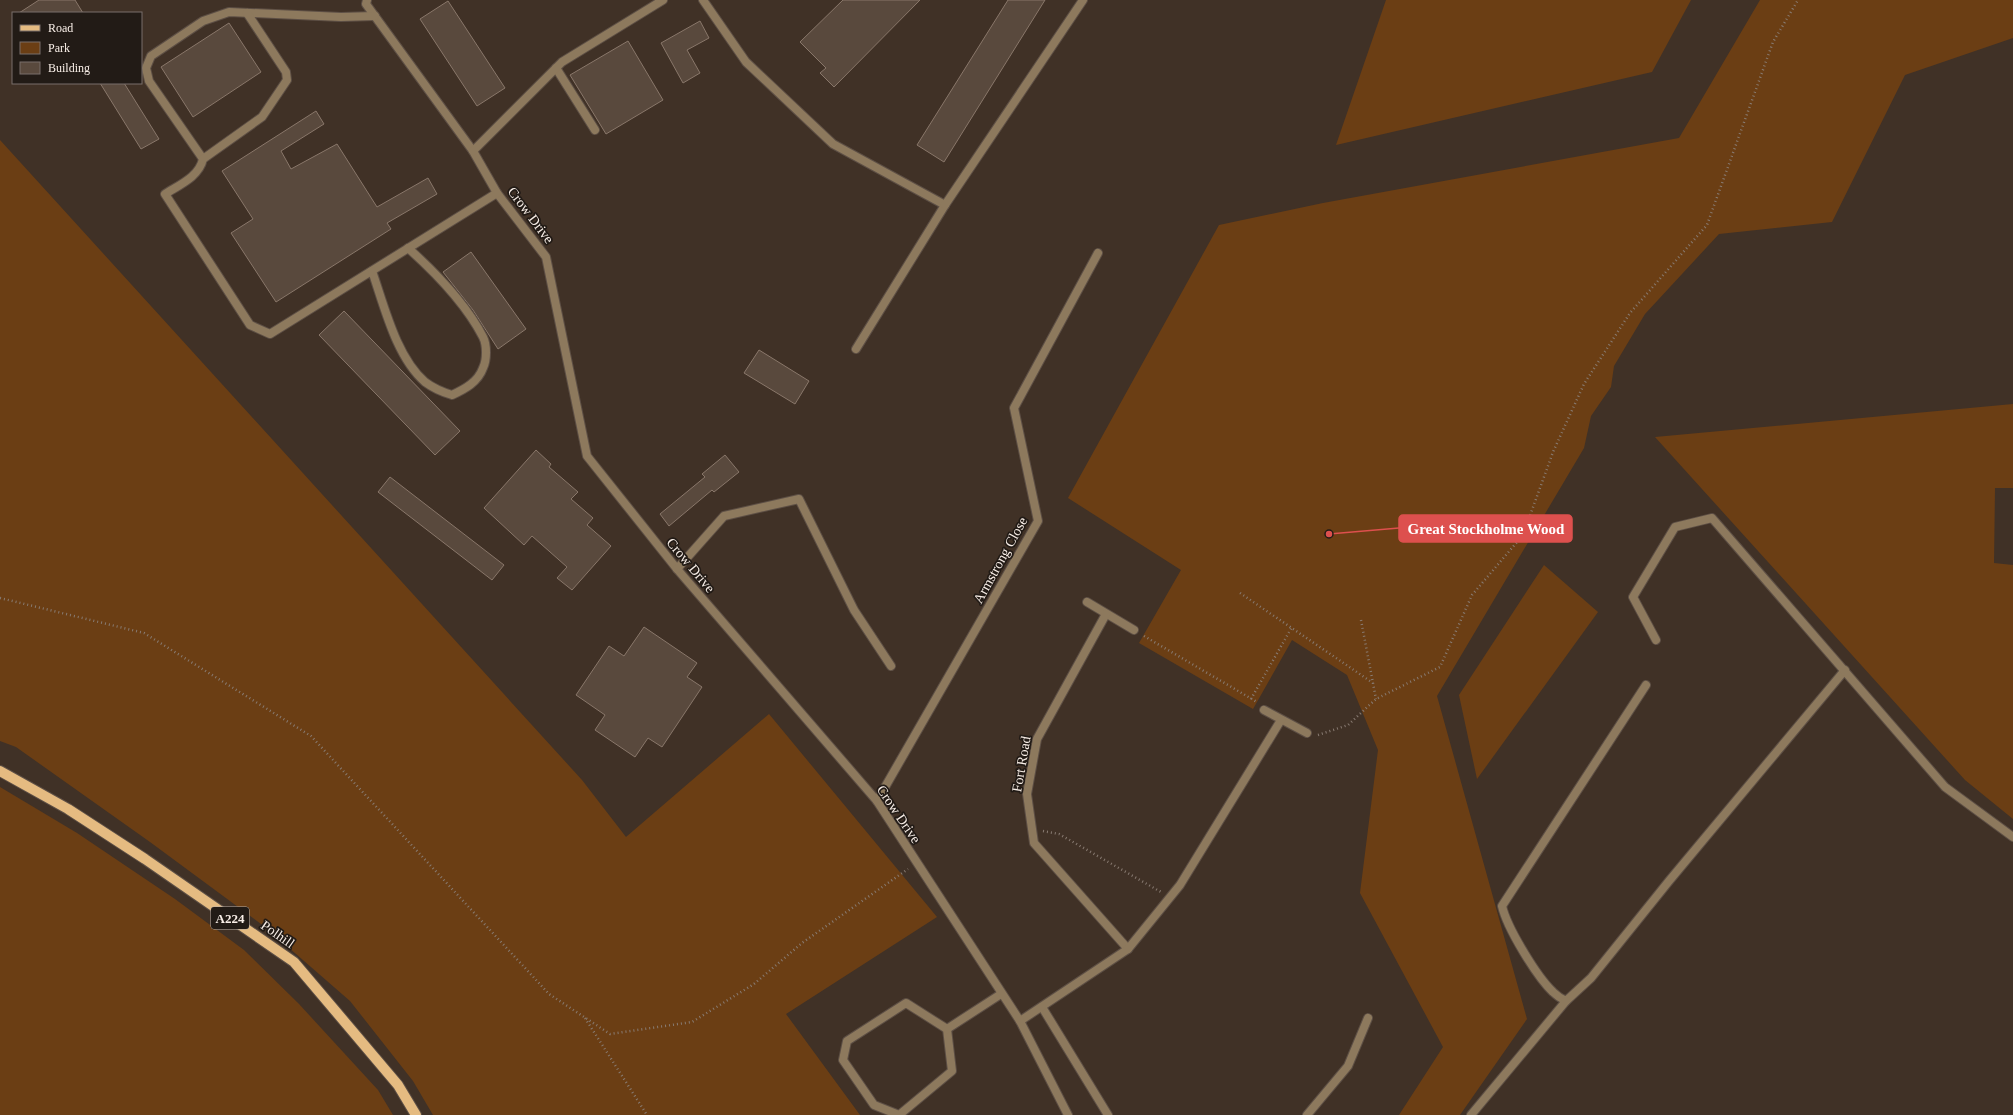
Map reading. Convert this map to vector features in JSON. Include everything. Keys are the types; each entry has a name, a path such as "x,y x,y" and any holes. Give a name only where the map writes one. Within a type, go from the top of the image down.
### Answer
{"main road":[{"name":"Polhill","path":"0,771 68,809 145,859 294,962 398,1085 416,1115"}],"street":[{"name":"Crow Drive","path":"367,0 366,4 473,151 497,193 546,257 587,456 677,570 877,801 1001,994 1020,1021 1068,1115"},
{"path":"473,151 562,62 663,0"},
{"path":"703,0 746,62 833,144 945,205"},
{"path":"856,349 945,205 1083,0"},
{"path":"203,159 150,81 146,68 151,56 203,21 229,12 341,17 375,16"},
{"path":"247,13 286,72 287,80 262,117 203,159 197,172 165,194 250,325 270,334 497,193"},
{"path":"556,68 595,130"},
{"path":"372,271 404,356 424,381 436,389 452,396 471,386 484,368 486,352 484,339 451,292 432,269 408,248"},
{"name":"Armstrong Close","path":"877,801 1038,521 1014,408 1098,254"},
{"path":"677,570 724,516 799,499 854,610 891,666"},
{"path":"1656,640 1632,597 1675,527 1712,518 1945,787 2013,837"},
{"path":"1087,602 1134,630"},
{"name":"Fort Road","path":"1106,614 1037,739 1027,794 1034,843 1128,949"},
{"path":"1471,1115 1566,1001 1591,978 1669,881 1845,670"},
{"path":"1566,1001 1553,993 1536,971 1504,918 1502,906 1646,685"},
{"path":"1264,710 1307,734"},
{"path":"1020,1021 1128,949 1180,885 1281,720"},
{"path":"947,1029 1001,994"},
{"path":"906,1003 947,1029 952,1071 899,1114 874,1105 844,1060 847,1041 906,1003"},
{"path":"1042,1007 1108,1115"},
{"path":"1306,1115 1348,1066 1368,1018"}],"path":[{"path":"1307,734 1314,736 1348,725 1376,699 1440,667 1472,595 1523,534 1553,452 1584,384 1630,313 1707,226 1773,42 1798,0"},
{"path":"1240,593 1373,682"},
{"path":"0,598 144,633 311,736 549,994 610,1034 692,1022 754,984 802,943 916,863"},
{"path":"1361,620 1376,699"},
{"path":"1251,699 1292,627"},
{"path":"1134,630 1260,704 1264,710"},
{"path":"1032,830 1059,834 1170,897"},
{"path":"583,1016 647,1115"}],"green space":[{"path":"1386,0 1691,0 1652,72 1336,145"},
{"path":"1760,0 2013,0 2013,38 1905,75 1832,222 1719,234 1645,314 1614,366 1611,387 1591,416 1584,448 1437,696 1527,1019 1460,1115 1399,1115 1443,1047 1360,893 1378,750 1347,675 1292,640 1253,709 1139,643 1181,570 1068,498 1219,225 1323,203 1679,138"},
{"path":"0,140 582,780 626,837 769,714 937,917 786,1014 860,1115 433,1115 413,1081 350,1001 265,927 150,842 16,747 0,741"},
{"path":"2013,404 2013,488 1995,488 1994,563 2013,565 2013,819 1965,780 1655,437"},
{"path":"1544,565 1598,612 1477,779 1459,695"},
{"path":"0,787 77,833 175,899 244,950 299,1004 378,1090 393,1115 0,1115"}],"building":[{"path":"39,0 75,0 82,12 21,12"},
{"path":"843,0 920,0 834,87 820,73 826,68 800,42"},
{"path":"1008,0 1045,0 944,162 917,145"},
{"path":"448,1 505,88 477,106 420,19"},
{"path":"700,21 709,38 687,50 700,73 683,83 661,43"},
{"path":"229,23 261,72 193,117 161,67"},
{"path":"628,41 663,100 606,134 570,75"},
{"path":"101,84 125,84 159,139 141,149"},
{"path":"316,111 324,124 281,151 291,169 337,144 377,207 428,178 437,194 387,223 391,229 276,302 231,233 253,219 222,171"},
{"path":"471,252 526,329 498,349 473,310 443,272"},
{"path":"344,311 460,431 435,455 319,335"},
{"path":"759,350 809,381 795,404 744,373"},
{"path":"536,450 551,464 549,467 578,492 571,499 593,518 587,525 611,546 572,590 557,578 567,567 532,536 524,545 484,508"},
{"path":"725,455 739,472 714,492 712,490 669,526 660,514 705,477 702,474"},
{"path":"390,477 504,565 492,580 378,492"},
{"path":"644,627 697,663 687,677 702,687 662,747 648,738 635,757 595,730 605,715 576,695 609,646 624,656"}],"place":[{"name":"Great Stockholme Wood","path":"1329,534"}]}
